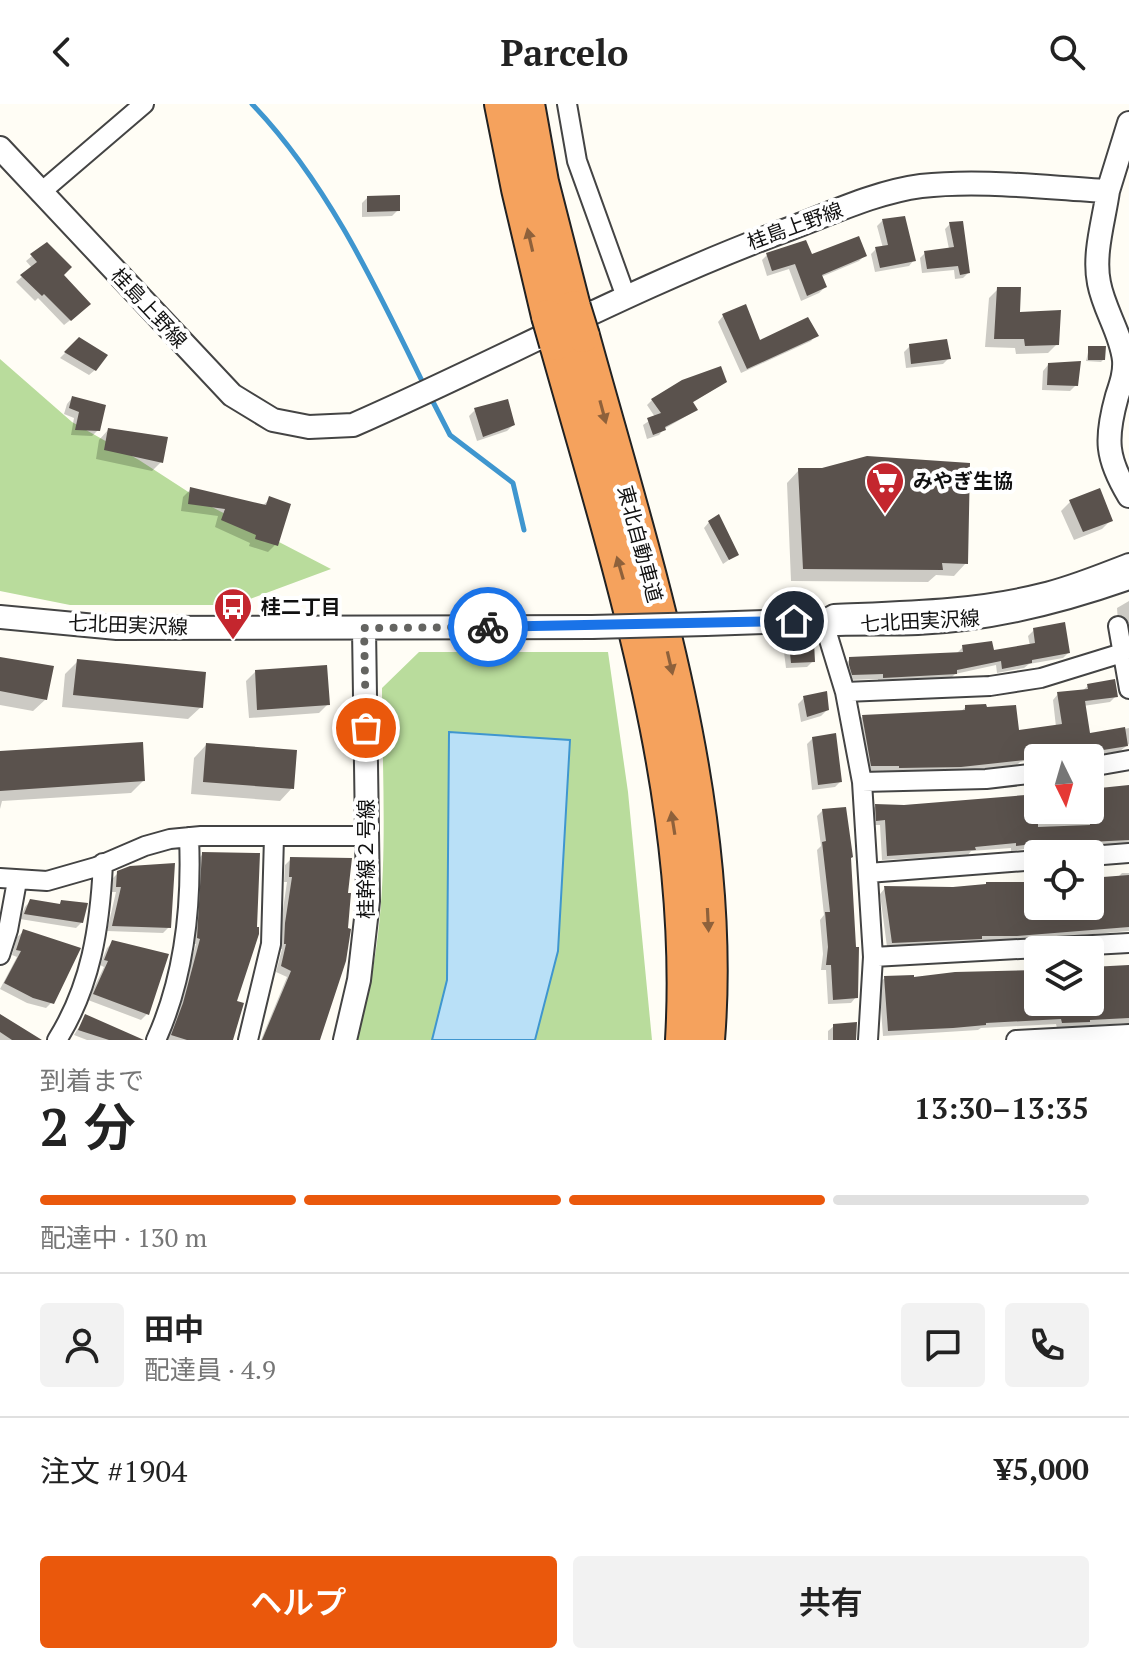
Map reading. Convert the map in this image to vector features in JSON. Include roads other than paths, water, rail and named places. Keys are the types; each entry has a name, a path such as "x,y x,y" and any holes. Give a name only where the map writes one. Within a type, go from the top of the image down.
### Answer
{"highway":[{"name":"東北自動車道","path":"501,104 518,189 653,591 694,774 708,910 711,972 708,1040"},
{"name":"東北自動車道","path":"528,104 565,326 663,759 678,851 685,993 682,1040"}],"street":[{"path":"40,193 144,104"},
{"path":"567,104 577,161 626,297"},
{"path":"1129,123 1108,191 1098,262 1099,282 1121,344 1124,362 1108,451 1114,471 1129,496"},
{"name":"桂島上野線","path":"0,148 232,395 273,420 309,427 353,425 626,297 753,242 873,198 920,186 962,184 1108,191"},
{"path":"868,1040 873,957 862,782 845,692 823,620 834,614 917,610 1041,594 1129,563"},
{"name":"七北田実沢線","path":"0,617 117,628 592,627 823,620 838,626 920,625 1044,607 1129,580"},
{"path":"1118,626 1129,689"},
{"name":"桂幹線２号線","path":"345,1040 355,1002 366,927 364,628"},
{"path":"845,692 990,686 1041,678 1122,653"},
{"path":"1104,764 1129,760"},
{"path":"862,782 986,779 1024,775"},
{"path":"0,955 8,930 9,880 47,881 145,846 189,837 367,836"},
{"path":"156,1040 182,966 189,893 189,837"},
{"path":"248,1040 271,944 274,837"},
{"path":"1104,855 1129,853"},
{"path":"868,873 1024,861"},
{"path":"57,1040 76,1009 92,956 98,927 103,863"},
{"path":"873,957 1129,943"},
{"path":"1016,1040 1129,1034"}],"water":[{"path":"449,732 570,740 558,951 535,1040 432,1040 447,980"}],"waterway":[{"path":"252,104 279,135 327,202 369,275 425,387"},
{"path":"430,396 450,435 513,483 524,530"}],"place":[{"name":"みやぎ生協","path":"885,515"},
{"name":"桂二丁目","path":"233,641"}]}
